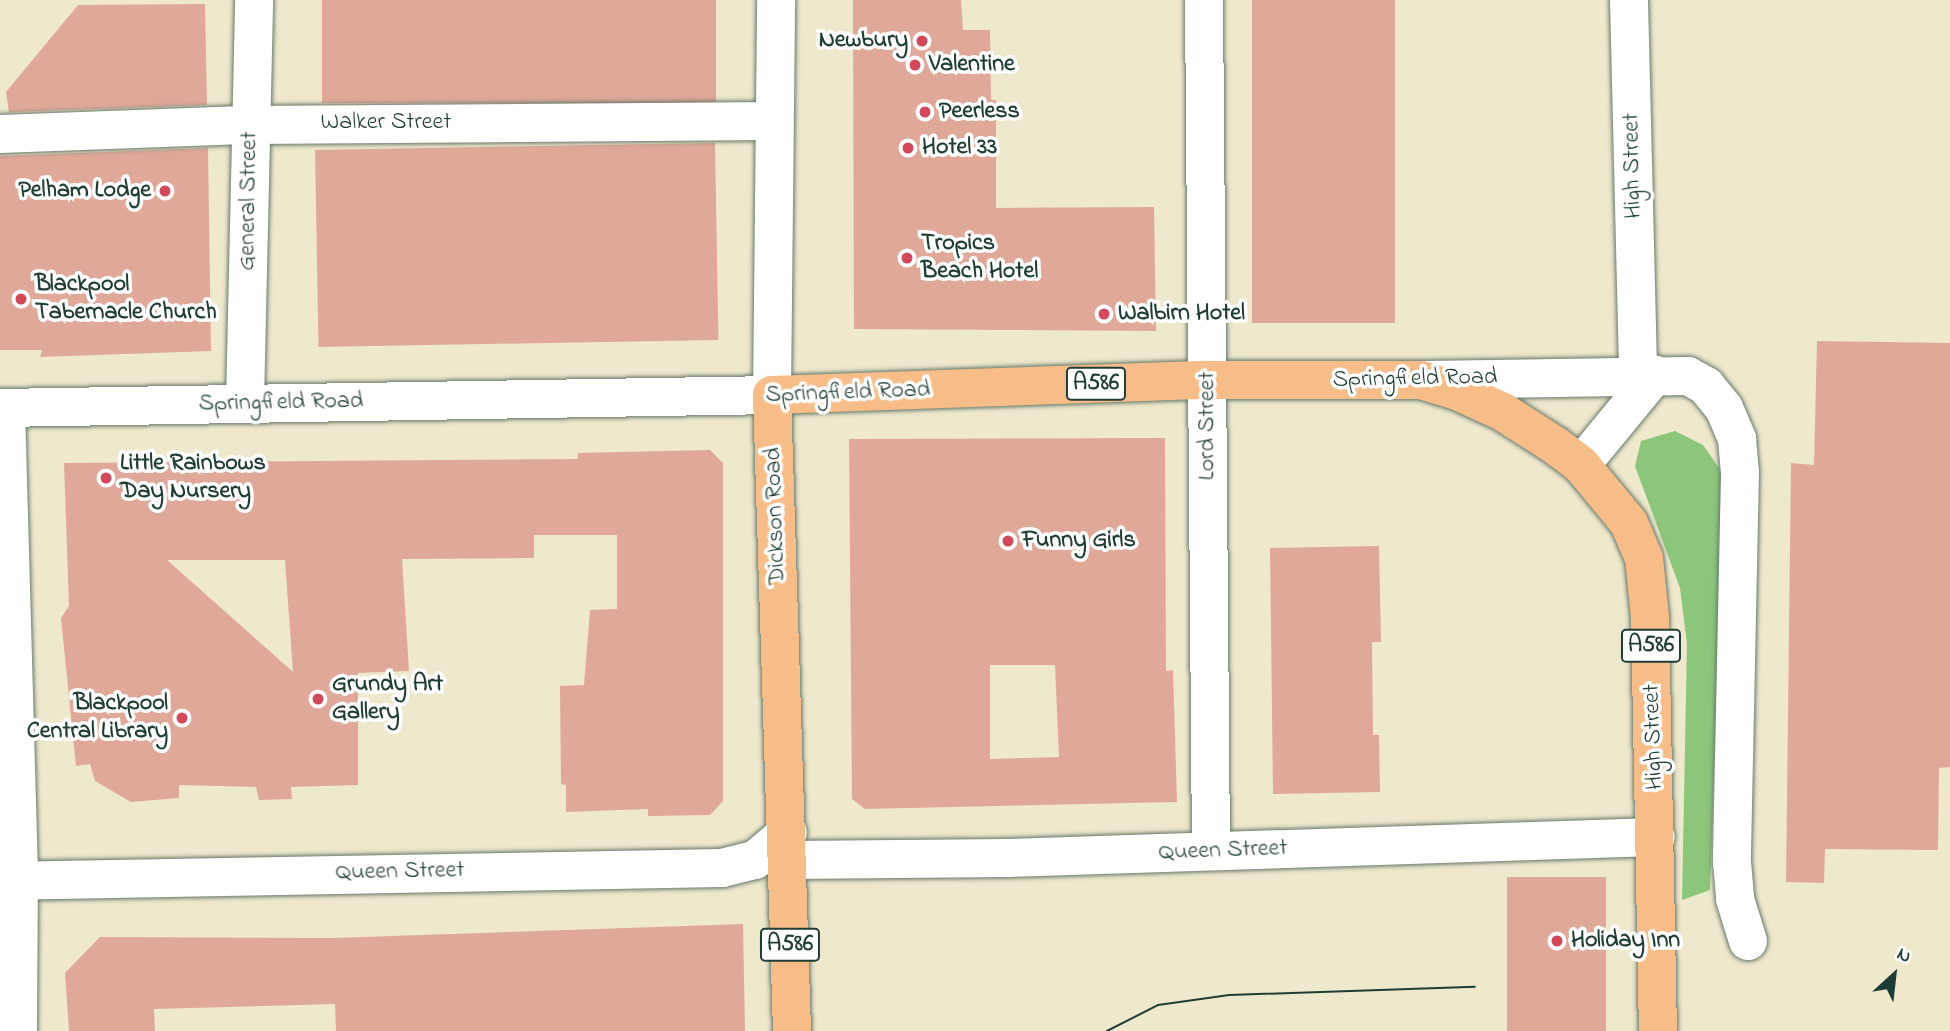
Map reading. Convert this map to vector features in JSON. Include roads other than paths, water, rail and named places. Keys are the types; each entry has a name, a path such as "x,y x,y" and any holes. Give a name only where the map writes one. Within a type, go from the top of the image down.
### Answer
{"main road":[{"name":"Springfield Road","path":"772,395 1208,380 1421,380"},
{"name":"High Street","path":"1421,380 1503,412 1581,465 1629,523 1644,558 1650,617 1658,1031"},
{"name":"Dickson Road","path":"772,395 789,846 792,1031"}],"street":[{"name":"General Street","path":"245,403 254,0"},
{"name":"Dickson Road","path":"772,395 776,0"},
{"name":"Lord Street","path":"1204,0 1211,851"},
{"name":"High Street","path":"1629,0 1647,375"},
{"name":"Walker Street","path":"0,134 251,125 773,121"},
{"name":"Springfield Road","path":"1421,380 1647,375 1696,379 1724,408 1737,439 1732,862 1735,900 1748,941"},
{"path":"1581,465 1647,375"},
{"name":"Springfield Road","path":"3,408 772,395"},
{"path":"3,408 10,881 18,1031"},
{"name":"Queen Street","path":"10,881 722,868 755,860 789,846 1211,851 1656,837"}],"tram line":[{"path":"1107,1031 1158,1005 1229,995 1475,987"}],"place":[{"name":"Newbury","path":"922,41"},
{"name":"Valentine","path":"915,65"},
{"name":"Peerless","path":"925,112"},
{"name":"Hotel 33","path":"908,148"},
{"name":"Pelham Lodge","path":"165,191"},
{"name":"Tropics Beach Hotel","path":"907,258"},
{"name":"Blackpool Tabernacle Church","path":"21,299"},
{"name":"Walbirn Hotel","path":"1104,314"},
{"name":"Little Rainbows Day Nursery","path":"106,478"},
{"name":"Funny Girls","path":"1008,541"},
{"name":"Grundy Art Gallery","path":"318,699"},
{"name":"Blackpool Central Library","path":"182,718"},
{"name":"Holiday Inn","path":"1557,941"}]}
